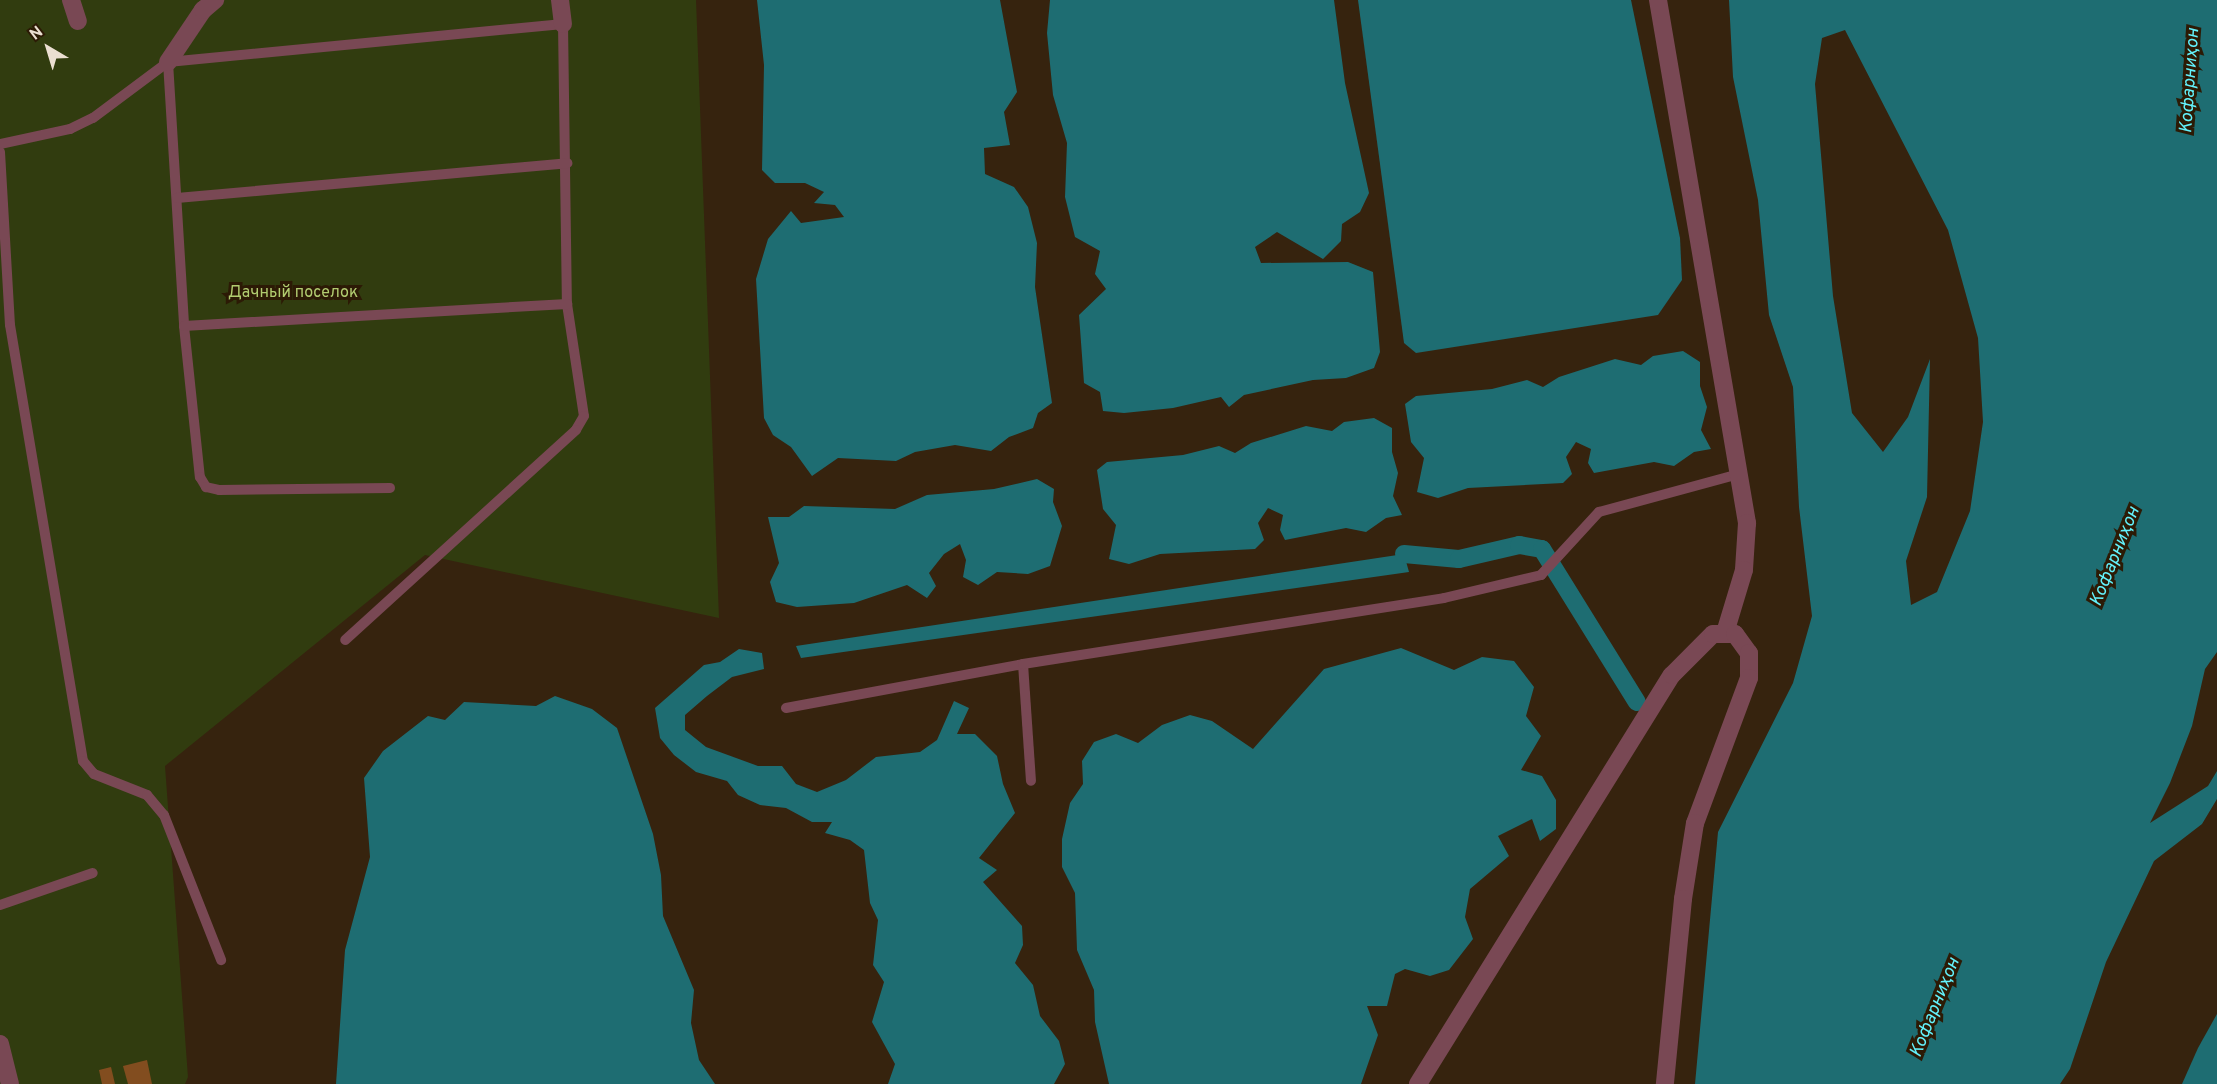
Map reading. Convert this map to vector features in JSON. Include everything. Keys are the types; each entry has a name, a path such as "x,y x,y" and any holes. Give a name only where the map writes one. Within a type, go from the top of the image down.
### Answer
{"street":[{"path":"71,0 78,21"},
{"path":"168,62 203,10 215,0"},
{"path":"560,0 563,24"},
{"path":"1658,0 1747,523 1744,570 1725,633"},
{"path":"1418,1084 1672,675 1713,634 1736,634 1749,653 1749,678 1695,823 1683,899 1665,1084"},
{"path":"0,1044 10,1084"}],"lane":[{"path":"0,144 70,129 85,122 168,62 563,24 567,163 567,304 584,400 584,416 576,430 345,640"},
{"path":"168,62 184,326 200,477 206,487 219,490 390,488"},
{"path":"0,152 5,325 83,761 94,774 147,795 164,815 221,960"},
{"path":"177,198 567,163"},
{"path":"184,326 567,304"},
{"path":"786,708 1023,664 1444,598 1541,575 1599,512 1739,474"},
{"path":"1023,664 1031,782"},
{"path":"0,905 93,873"}],"green space":[{"name":"Дачный поселок","path":"0,0 696,0 719,618 425,555 165,766 188,1077 185,1084 0,1084"}],"water":[{"path":"757,0 1000,0 1017,92 1004,112 1010,145 984,148 985,174 1014,187 1028,207 1037,243 1035,287 1052,403 1038,413 1033,428 1009,437 991,451 955,445 915,452 896,461 838,458 812,476 791,447 773,435 764,418 756,279 768,239 791,211 801,223 844,217 835,205 814,203 824,192 805,183 775,183 762,170 764,65"},
{"path":"1050,0 1334,0 1345,83 1369,193 1360,212 1342,224 1341,241 1323,259 1277,232 1255,247 1261,263 1348,262 1373,272 1380,352 1374,368 1346,378 1313,380 1244,395 1229,407 1221,397 1173,408 1124,413 1103,411 1100,392 1084,383 1079,315 1106,289 1095,274 1100,251 1075,237 1065,197 1067,143 1053,95 1047,33"},
{"path":"1358,0 1631,0 1680,238 1682,280 1658,315 1416,353 1404,343"},
{"name":"Кофарниҳон","path":"1729,0 2217,0 2217,652 2205,669 2192,726 2170,783 2150,823 2208,786 2217,771 2217,799 2202,824 2154,861 2106,962 2070,1069 2060,1084 1695,1084 1718,832 1793,683 1812,616 1799,507 1793,387 1769,315 1758,200 1733,77","holes":["1845,30 1948,230 1978,338 1983,422 1970,511 1937,592 1911,605 1906,561 1927,497 1930,359 1908,417 1883,452 1852,413 1833,296 1815,84 1822,38"]},
{"path":"1683,351 1700,362 1700,386 1707,407 1701,430 1711,449 1694,452 1674,466 1654,462 1594,473 1588,463 1591,449 1576,442 1566,457 1572,474 1563,483 1468,488 1438,498 1417,492 1424,458 1411,442 1405,404 1416,396 1492,389 1527,380 1543,387 1559,377 1615,359 1641,365 1653,356"},
{"path":"1374,418 1392,428 1392,452 1398,473 1393,496 1402,515 1386,518 1366,532 1346,528 1285,540 1280,530 1283,515 1268,508 1258,523 1264,540 1255,549 1160,554 1129,564 1109,559 1116,525 1103,509 1097,470 1107,462 1183,455 1219,446 1235,453 1251,443 1306,426 1332,431 1344,422"},
{"path":"1037,479 1054,489 1053,502 1062,526 1050,566 1028,574 997,572 978,585 963,577 966,560 960,544 944,554 929,573 936,586 927,598 907,585 854,603 797,607 776,602 770,582 779,563 768,517 789,517 804,506 895,509 927,495 994,489"},
{"path":"1404,554 1409,572 801,658 796,646"},
{"path":"1401,648 1454,670 1482,657 1514,661 1534,687 1526,716 1541,736 1521,770 1542,776 1556,800 1556,829 1540,841 1532,819 1498,836 1509,856 1470,889 1465,917 1473,939 1449,970 1430,976 1405,969 1395,974 1387,1006 1367,1006 1378,1035 1361,1084 1109,1084 1095,1022 1094,990 1077,950 1075,893 1062,867 1062,839 1070,803 1083,784 1082,761 1094,742 1116,734 1138,743 1162,725 1190,715 1212,721 1253,749 1324,669"},
{"path":"739,649 762,653 764,669 732,677 707,696 685,715 685,730 706,747 758,766 782,766 796,784 817,792 846,780 876,757 920,752 937,740 954,701 969,708 957,734 975,734 997,756 1003,784 1015,813 979,858 997,870 983,882 1022,926 1023,945 1015,963 1033,985 1040,1016 1059,1041 1065,1064 1054,1084 888,1084 895,1064 872,1022 884,982 873,965 878,920 870,903 864,850 850,840 825,833 832,822 812,822 786,808 760,805 738,795 727,781 696,772 674,755 660,738 655,708 704,665 720,662"},
{"path":"555,696 592,709 617,728 653,834 661,875 663,916 694,990 691,1023 699,1060 715,1084 336,1084 345,950 370,857 364,778 383,751 428,716 445,720 464,702 536,706"},
{"path":"2217,1014 2217,1084 2182,1084 2198,1048"}],"building":[{"path":"147,1060 152,1084 128,1084 123,1066"},
{"path":"111,1067 115,1084 102,1084 99,1070"}],"waterway":[{"path":"1404,554 1459,559 1519,545 1542,549 1637,702"}]}
